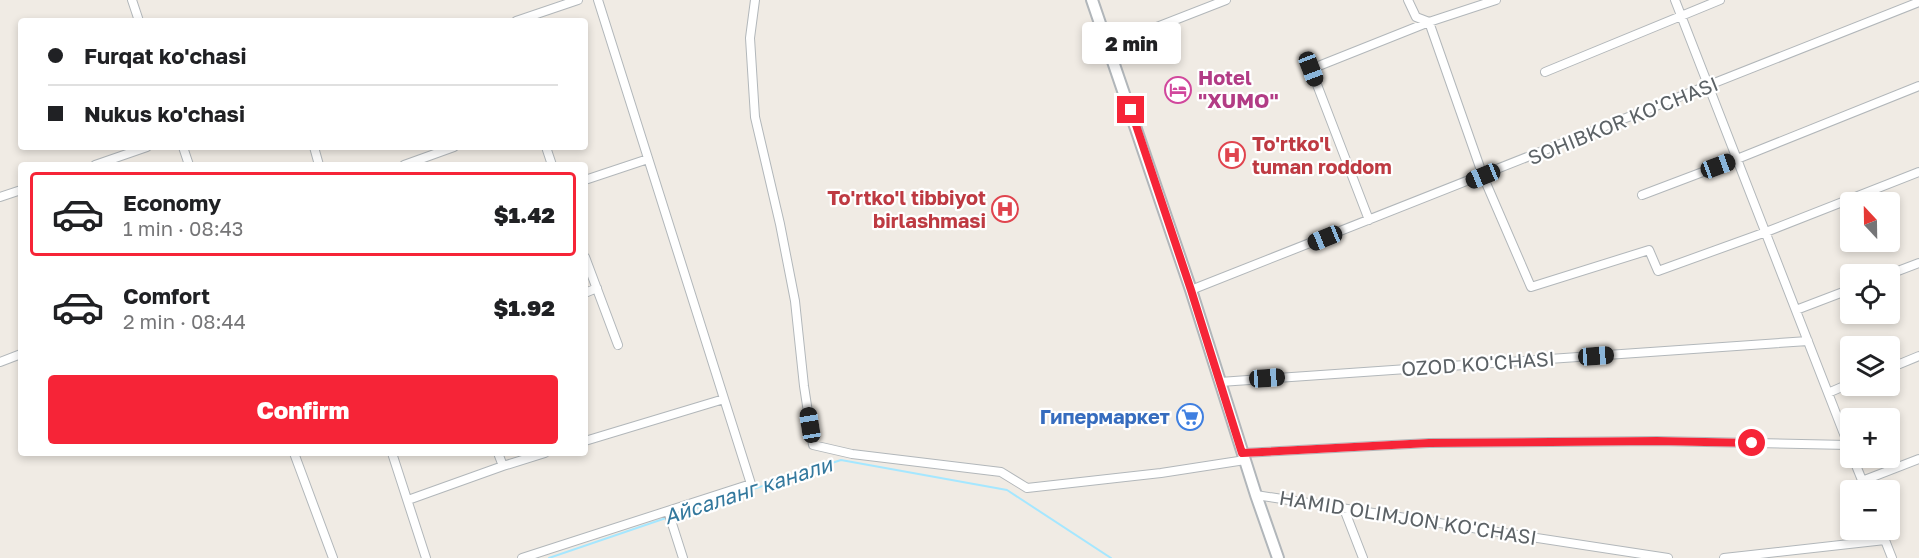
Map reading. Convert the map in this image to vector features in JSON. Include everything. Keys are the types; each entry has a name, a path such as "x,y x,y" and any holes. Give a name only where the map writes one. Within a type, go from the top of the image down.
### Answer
{"main road":[{"path":"1092,0 1191,290 1278,558"}],"street":[{"path":"132,0 138,18"},
{"path":"525,18 578,0"},
{"path":"522,558 751,484 598,0"},
{"path":"755,0 750,38 755,117 795,301 813,445 852,454 1001,472 1027,488 1161,473 1244,457 1429,443 1657,441 1840,448"},
{"path":"1108,46 1226,0"},
{"path":"1408,0 1416,17 1428,22 1483,176 1531,287 1649,250 1658,271 1766,232 1919,172"},
{"path":"1369,220 1311,69 1428,22 1496,0"},
{"path":"1675,0 1840,423"},
{"path":"1545,72 1720,0"},
{"name":"SOHIBKOR KO'CHASI","path":"1191,290 1919,2"},
{"path":"1642,195 1919,86"},
{"path":"104,162 138,150"},
{"path":"412,162 446,150"},
{"path":"588,179 648,159"},
{"path":"0,197 18,191"},
{"path":"1900,270 1919,263"},
{"path":"588,265 618,345"},
{"path":"588,292 597,288"},
{"path":"1796,310 1840,293"},
{"name":"OZOD KO'CHASI","path":"1220,382 1808,341"},
{"path":"0,362 18,355"},
{"path":"1900,364 1919,356"},
{"path":"1828,393 1840,388"},
{"path":"588,440 724,399"},
{"path":"295,456 333,558"},
{"path":"393,456 426,558"},
{"path":"499,456 503,466"},
{"path":"408,500 535,456"},
{"path":"1865,480 1919,459"},
{"name":"HAMID OLIMJON KO'CHASI","path":"1256,495 1668,558"},
{"path":"1344,509 1363,558"},
{"path":"668,511 683,558"},
{"path":"1724,558 1885,540 1892,558"}],"waterway":[{"name":"Айсаланг канали","path":"672,516 841,460 1007,490 1111,558"},
{"name":"Айсаланг канали","path":"549,558 666,518"}],"place":[{"name":"Hotel \"XUMO\"","path":"1178,90"},
{"name":"To'rtko'l tuman roddom","path":"1232,155"},
{"name":"To'rtko'l tibbiyot birlashmasi","path":"1005,209"},
{"name":"Гипермаркет","path":"1190,417"}],"route":[{"path":"1131,110 1242,453 1429,443 1657,441 1752,443"}]}
